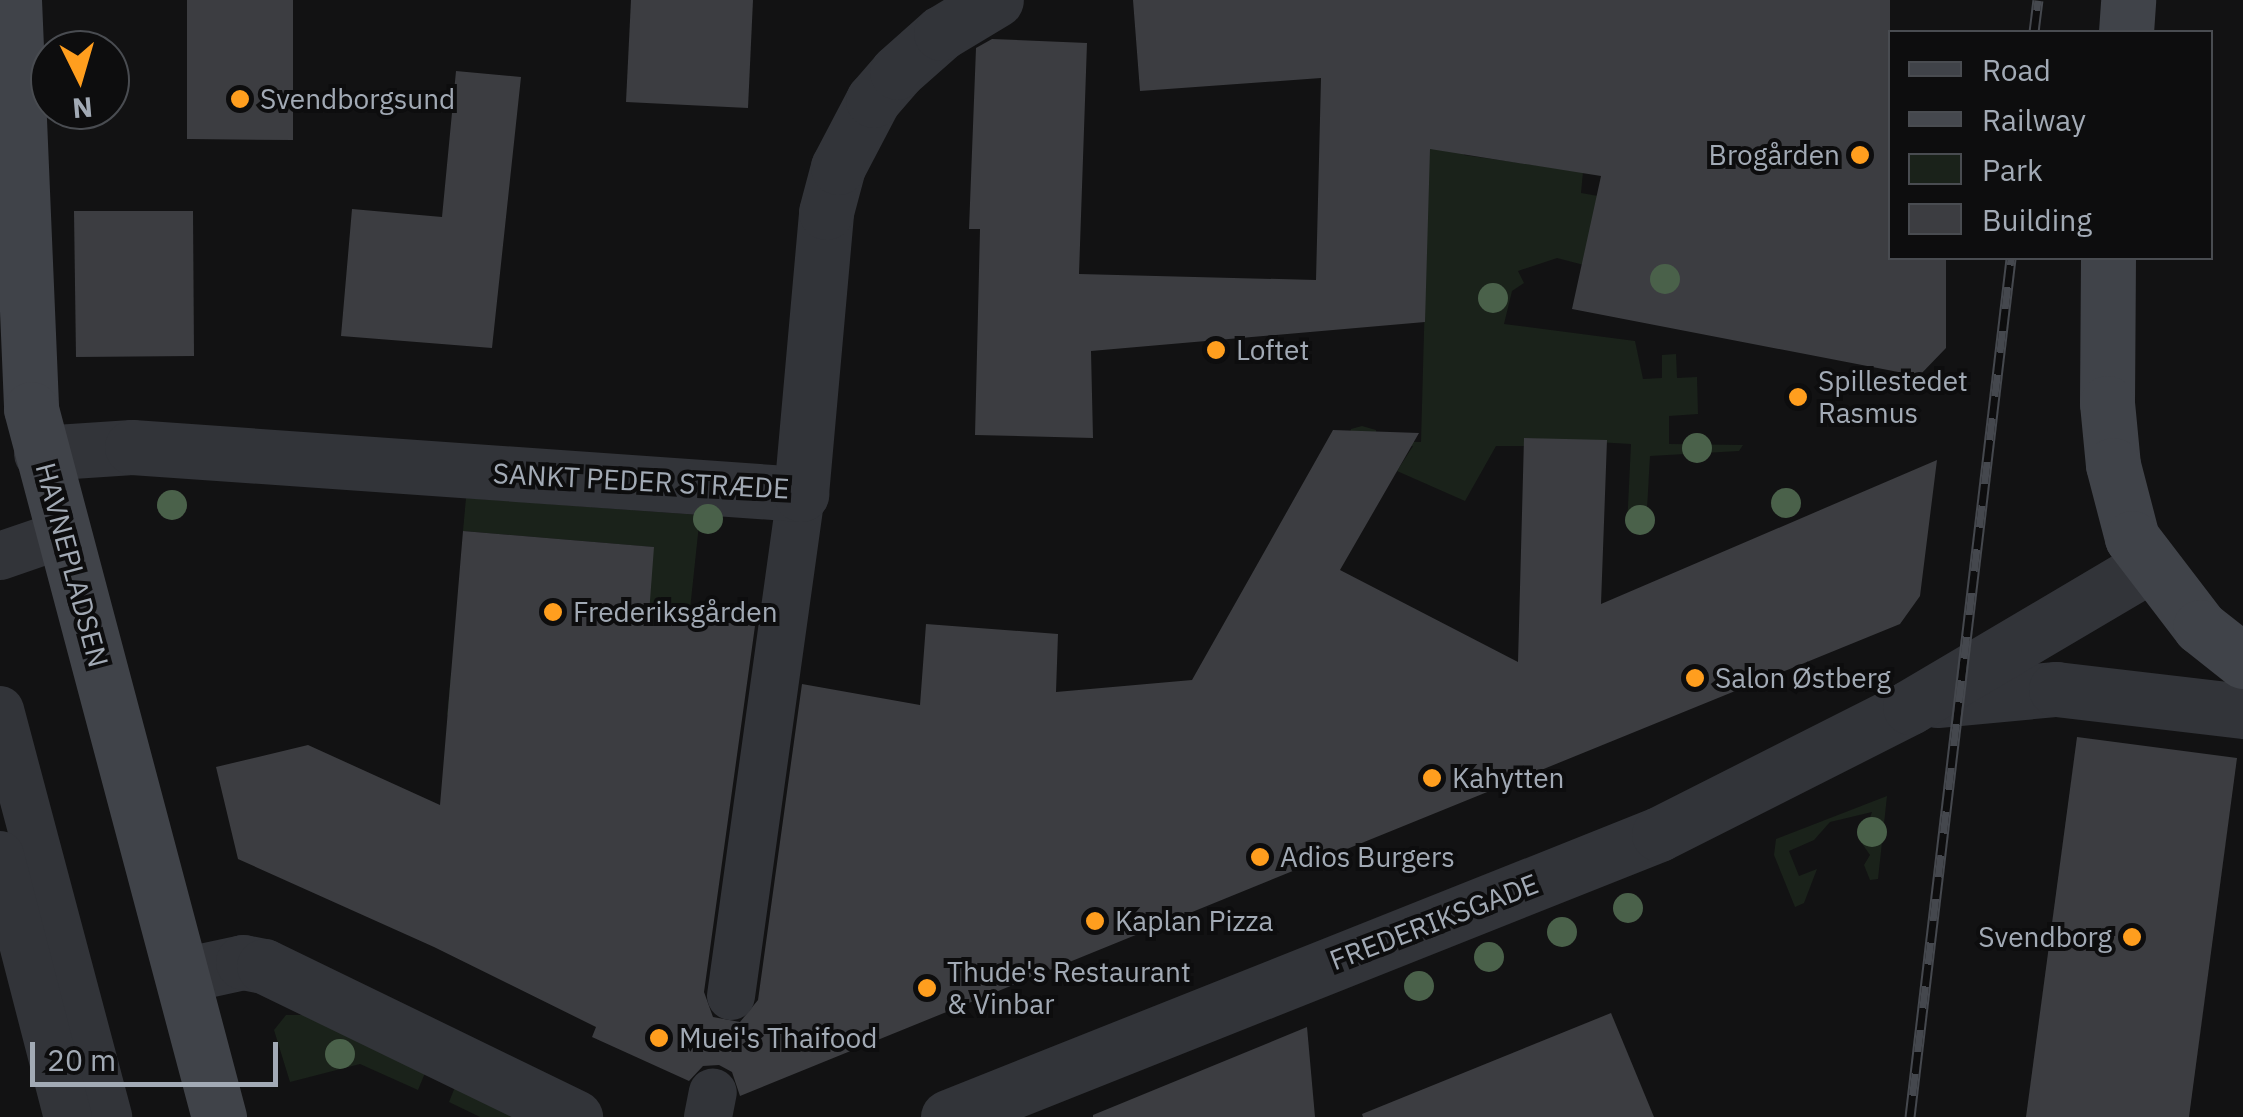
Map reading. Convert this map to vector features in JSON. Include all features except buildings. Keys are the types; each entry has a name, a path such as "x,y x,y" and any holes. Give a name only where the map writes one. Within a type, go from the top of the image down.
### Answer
{"street":[{"name":"HAVNEPLADSEN","path":"14,0 25,362 42,452 219,1117"},
{"name":"SANKT PEDER STRÆDE","path":"42,452 132,448 801,494 826,212 851,137 897,72 941,33 996,0"},
{"path":"2126,30 2128,0"},
{"path":"2108,260 2104,359 2113,465 2132,538 2148,566 2200,626 2243,661"},
{"name":"FREDERIKSGADE","path":"948,1117 1659,834 1910,707 2148,566"},
{"name":"FREDERIKSGADE","path":"1910,707 1962,694 2056,689 2243,711"},
{"path":"182,975 244,962 264,966 575,1117"}],"lane":[{"path":"0,328 42,452"},
{"path":"0,385 42,452"},
{"path":"731,996 801,494"},
{"path":"1,554 64,534"},
{"path":"0,710 108,1117"},
{"path":"0,856 68,1117"}],"green space":[{"path":"1430,112 1457,113 1464,155 1583,172 1581,193 1598,196 1584,265 1557,258 1518,271 1524,283 1512,291 1504,324 1635,341 1643,379 1662,378 1662,355 1676,354 1677,378 1697,377 1698,414 1669,416 1669,444 1743,445 1739,451 1650,456 1646,527 1627,527 1631,444 1525,438 1524,446 1496,446 1465,501 1397,471 1413,446 1347,444 1351,429 1362,426 1376,430 1377,441 1421,442"},
{"path":"466,498 700,515 689,619 447,715 451,673 653,547 463,531"},
{"path":"1887,796 1878,879 1870,880 1864,865 1870,855 1861,842 1872,812 1830,822 1814,840 1789,851 1799,876 1817,869 1804,903 1795,907 1774,855 1776,839"},
{"path":"286,1015 306,1015 425,1073 418,1090 360,1064 290,1082 274,1030"},
{"path":"455,1087 521,1117 480,1117 449,1102"}],"railway":[{"path":"2034,30 2038,0"},
{"path":"1910,1117 2011,260"}],"place":[{"name":"Svendborgsund","path":"240,99"},
{"name":"Brogården","path":"1860,155"},
{"name":"Loftet","path":"1216,350"},
{"name":"Spillestedet Rasmus","path":"1798,397"},
{"name":"Frederiksgården","path":"553,612"},
{"name":"Salon Østberg","path":"1695,678"},
{"name":"Kahytten","path":"1432,778"},
{"name":"Adios Burgers","path":"1260,857"},
{"name":"Kaplan Pizza","path":"1095,921"},
{"name":"Svendborg","path":"2132,937"},
{"name":"Thude's Restaurant & Vinbar","path":"927,988"},
{"name":"Muei's Thaifood","path":"659,1038"}]}
